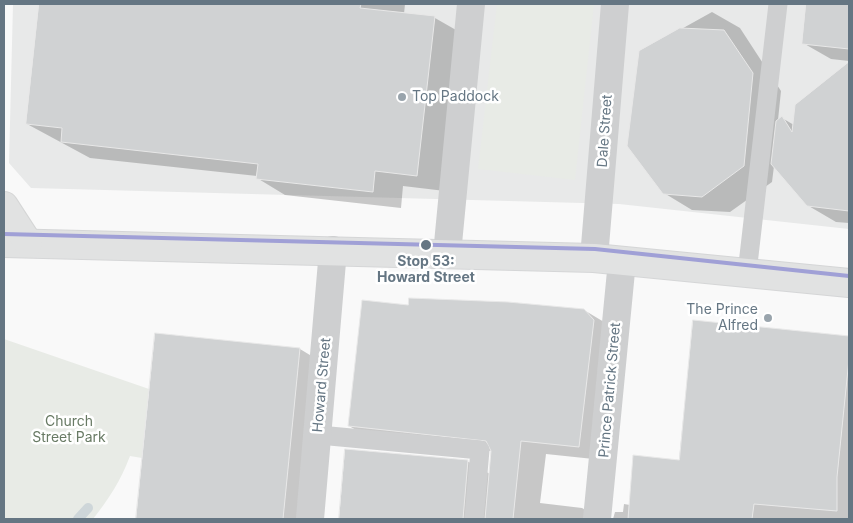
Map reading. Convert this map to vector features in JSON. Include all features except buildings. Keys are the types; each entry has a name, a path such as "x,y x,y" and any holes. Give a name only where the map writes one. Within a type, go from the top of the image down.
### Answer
{"main road":[{"path":"4,206 16,243 594,258 849,283"}],"street":[{"path":"447,254 471,4"},
{"name":"Dale Street","path":"594,258 615,4"},
{"name":"Howard Street","path":"310,519 333,250"},
{"name":"Prince Patrick Street","path":"597,519 622,261"}],"lane":[{"path":"747,273 778,4"},
{"path":"318,435 480,450 474,519"}],"shaded area":[{"path":"13,4 849,4 849,229 619,204 31,188 9,163"}],"green space":[{"path":"497,4 594,4 575,180 478,169"},
{"name":"Church Street Park","path":"4,339 149,389 142,458 130,456 114,489 93,519 4,519"}],"waterway":[{"path":"78,519 88,508"}],"transit line":[{"path":"4,234 595,249 849,276"}],"place":[{"name":"Top Paddock","path":"402,97"},
{"name":"Stop 53: Howard Street","path":"426,245"},
{"name":"The Prince Alfred","path":"768,318"}]}
